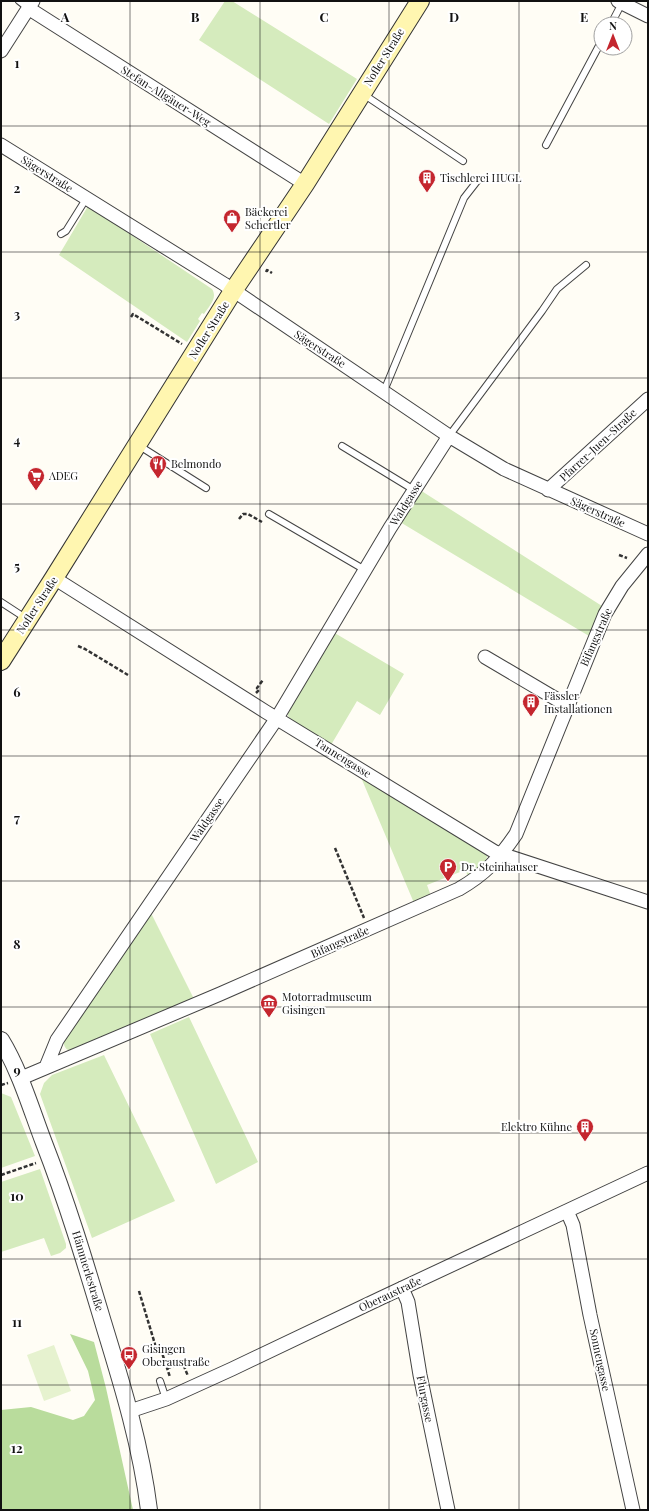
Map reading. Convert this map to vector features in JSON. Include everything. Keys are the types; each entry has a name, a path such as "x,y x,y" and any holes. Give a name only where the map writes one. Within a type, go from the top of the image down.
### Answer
{"main road":[{"name":"Nofler Straße","path":"1,661 54,578 99,498 137,445 233,291 305,184 420,1"}],"street":[{"path":"620,2 648,16"},
{"path":"1,51 27,3"},
{"name":"Stefan-Allgäuer-Weg","path":"27,3 305,184"},
{"name":"Sägerstraße","path":"1,145 233,291 450,436 504,469 648,534"},
{"name":"Pfarrer-Juen-Straße","path":"548,490 648,399"},
{"name":"Waldgasse","path":"46,1067 57,1040 276,718 414,490 450,436"},
{"name":"Bifangstraße","path":"13,1081 207,1000 459,889 484,872 502,855 516,834 605,614 622,586 648,554"},
{"name":"Tannengasse","path":"54,578 276,718 495,852 648,902"},
{"path":"485,656 568,706"},
{"name":"Hämmerlestraße","path":"3,1046 13,1081 55,1170 81,1248 130,1411 141,1458 148,1510"},
{"name":"Oberaustraße","path":"130,1411 169,1397 232,1369 648,1173"},
{"name":"Sonnengasse","path":"567,1211 573,1226 590,1315 633,1510"},
{"name":"Flurgasse","path":"402,1288 408,1302 420,1375 448,1510"}],"lane":[{"path":"614,16 620,2"},
{"path":"546,145 594,56"},
{"path":"362,94 463,161"},
{"path":"384,391 464,198 478,180"},
{"path":"61,234 66,231 86,198"},
{"path":"450,436 557,289 586,265"},
{"path":"137,445 206,488"},
{"path":"342,446 414,490"},
{"path":"269,514 365,570"},
{"path":"1,602 28,620"},
{"path":"160,1382 169,1397"}],"path":[{"path":"263,276 267,270 272,273"},
{"path":"131,317 134,314 188,347"},
{"path":"239,519 243,514 248,514 264,523 269,514"},
{"path":"78,646 128,675"},
{"path":"335,848 366,924"},
{"path":"1,1085 13,1081"},
{"path":"1,1175 39,1162"},
{"path":"139,1291 157,1351 161,1350 171,1379 166,1381 169,1397"},
{"path":"167,1368 182,1364 192,1387"}],"green space":[{"path":"225,1 232,1 357,79 329,124 199,40"},
{"path":"88,206 212,289 214,296 212,302 204,314 202,313 198,319 200,321 187,342 59,255"},
{"path":"420,490 602,606 589,636 400,522"},
{"path":"333,632 404,674 380,715 357,701 331,745 292,721 288,716 288,710"},
{"path":"360,775 483,849 487,856 486,862 469,878 465,870 427,885 431,896 414,903"},
{"path":"151,913 195,1001 74,1051 67,1049 64,1044 64,1039"},
{"path":"189,1017 258,1162 216,1184 150,1034"},
{"path":"104,1055 175,1201 92,1238 40,1094 44,1083 52,1075"},
{"path":"1,1093 11,1097 35,1156 1,1168"},
{"path":"40,1169 66,1244 66,1248 60,1253 51,1256 44,1238 1,1252 1,1182"},
{"path":"70,1334 94,1342 106,1388 133,1510 1,1510 1,1410 31,1407 73,1420 84,1416 95,1400 88,1371"},
{"path":"54,1345 71,1391 44,1401 27,1355"}],"place":[{"name":"Tischlerei HUGL","path":"427,193"},
{"name":"Bäckerei Schertler","path":"232,233"},
{"name":"Belmondo","path":"158,479"},
{"name":"ADEG","path":"36,491"},
{"name":"Fässler Installationen","path":"531,717"},
{"name":"Dr. Steinhauser","path":"448,882"},
{"name":"Motorradmuseum Gisingen","path":"269,1018"},
{"name":"Elektro Kühne","path":"585,1142"},
{"name":"Gisingen Oberaustraße","path":"129,1370"}]}
